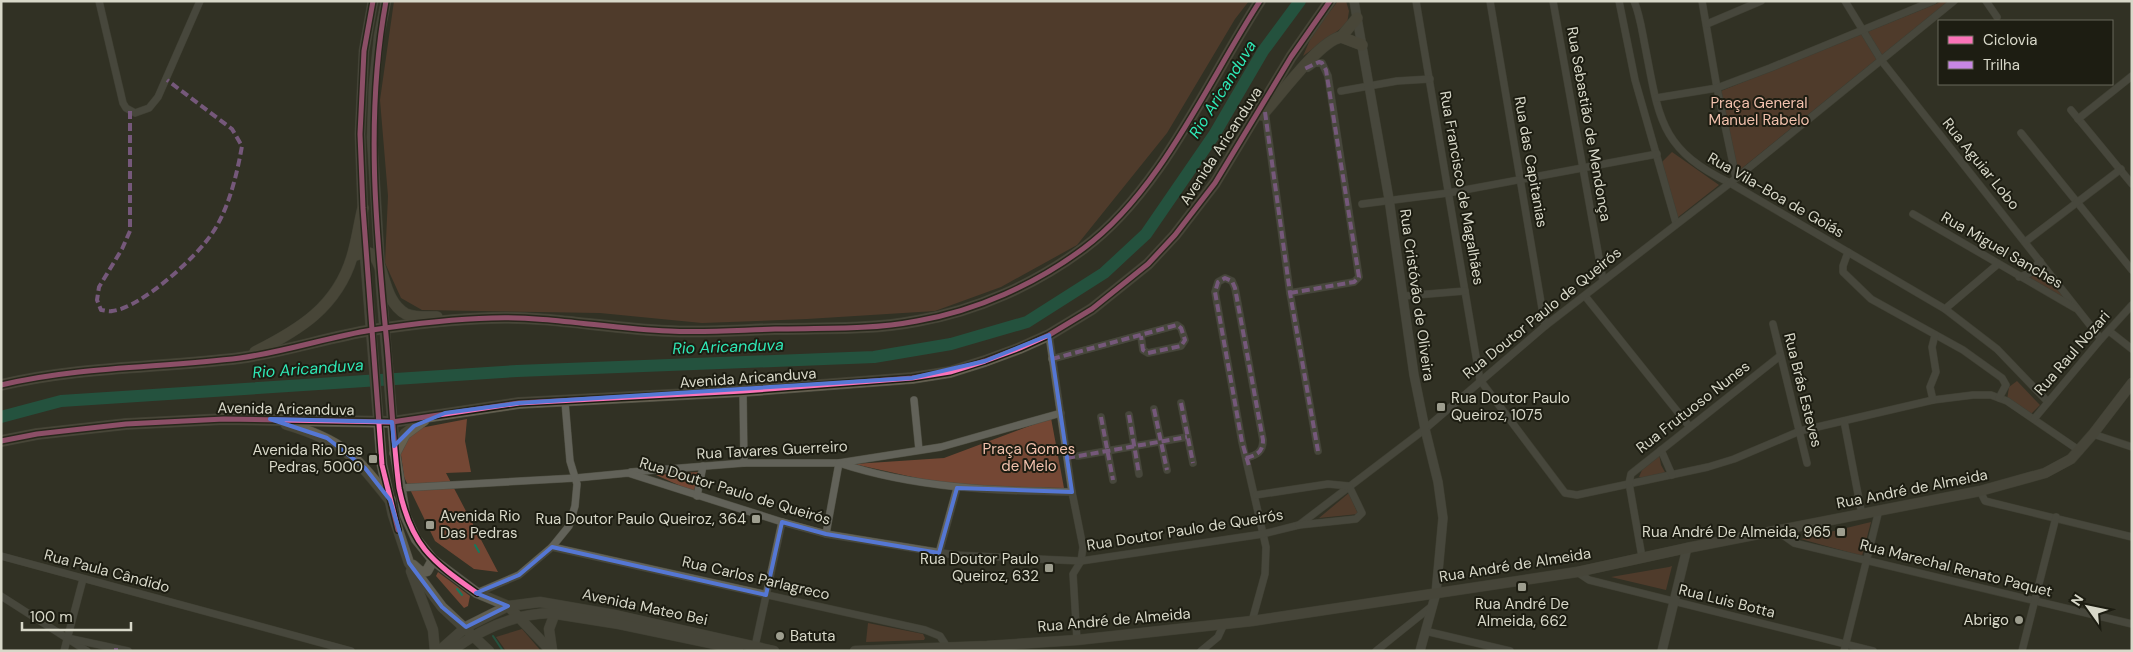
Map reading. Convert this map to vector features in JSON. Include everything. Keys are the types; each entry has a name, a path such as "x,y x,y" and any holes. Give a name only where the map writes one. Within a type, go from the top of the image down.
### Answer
{"highway":[{"path":"353,256 365,252 372,254 376,258 391,298 401,310 409,315 474,319 526,318 608,327 712,332 916,322 981,304 1012,291 1063,263 1087,246 1115,222 1143,190 1165,159 1260,1"},
{"name":"Avenida Aricanduva","path":"1,442 37,434 126,424 270,419 392,422 519,403 743,391 912,378 985,361 1049,335 1092,309 1148,264 1197,208 1244,135 1291,56 1330,1"},
{"path":"1341,37 1357,18"},
{"path":"1244,135 1324,46 1335,38 1341,37 1362,45"},
{"path":"245,357 285,337 312,319 344,278 353,256 363,208"},
{"path":"1,385 71,372 199,363 245,357 287,350 371,330 474,319"},
{"path":"395,454 410,429 432,416"},
{"path":"270,419 312,432 341,446 365,468 390,500"}],"main road":[{"path":"373,1 364,60 360,134 365,252 378,423 382,464 390,500 408,562 433,630 437,651 466,627 508,606"},
{"path":"386,1 375,76 372,137 392,422 399,488 405,515 416,539 433,560 476,594 508,606 552,651"},
{"name":"Rua André de Almeida","path":"855,651 1077,640 1252,621 1577,572 1642,557 1980,491 2045,473 2066,463 2080,451 2132,383"},
{"path":"408,562 421,572 427,572 433,560"},
{"path":"408,562 442,607 466,627 489,651"},
{"name":"Avenida Mateo Bei","path":"508,606 540,602 615,615 740,648"},
{"name":"Avenida Mateo Bei","path":"520,617 539,613 555,613 740,648 774,651"},
{"path":"552,651 549,629 555,613"},
{"path":"451,651 505,621 520,617"}],"street":[{"path":"99,1 124,102 126,108 135,112 149,108 158,97 200,1"},
{"name":"Rua Cristóvão de Oliveira","path":"1354,1 1389,200 1414,375 1438,482 1443,518 1436,593 1420,651"},
{"name":"Rua Francisco de Magalhães","path":"1416,1 1480,380"},
{"name":"Rua das Capitanias","path":"1490,1 1545,326"},
{"name":"Rua Sebastião de Mendonça","path":"1553,1 1603,280"},
{"path":"1619,1 1635,80 1676,224"},
{"name":"Rua Vila-Boa de Goiás","path":"1634,1 1640,20 1656,98 1665,129 1676,146 1696,164 1945,309 1997,349 2048,402"},
{"path":"1702,1 1717,88 1736,178"},
{"path":"1707,24 1761,1"},
{"name":"Rua Aguiar Lobo","path":"1845,1 1880,60 2101,339"},
{"path":"1656,98 1717,88 1933,1"},
{"name":"Rua Doutor Paulo de Queirós","path":"399,488 576,478 628,473 697,496 826,534 939,552 1081,561 1263,534 1299,525 1425,429 1545,326 1730,183 1954,1"},
{"path":"1986,1 1997,17"},
{"path":"1290,293 1354,282 1358,277 1326,70 1322,62 1319,62 1302,70"},
{"path":"2078,119 2131,78"},
{"path":"1341,91 1397,81 1430,79"},
{"path":"2071,110 2132,184"},
{"path":"1265,112 1290,293 1318,451"},
{"path":"2021,133 2132,270"},
{"path":"1362,204 1448,193 1584,166 1657,154"},
{"path":"2025,242 2120,169"},
{"name":"Rua Miguel Sanches","path":"1913,214 2079,310"},
{"path":"1848,252 1843,266 1844,272 1862,290 1885,308 1964,350 2002,378 2006,385 1999,398"},
{"path":"2019,277 2030,272 2040,261"},
{"path":"1945,309 1998,264"},
{"path":"1246,458 1257,455 1261,451 1263,440 1235,288 1232,281 1225,278 1218,282 1215,292 1246,458 1256,495 1266,547 1265,567 1252,621"},
{"path":"1404,296 1465,291"},
{"path":"1585,296 1689,426"},
{"name":"Rua Raul Nozari","path":"2034,419 2132,305"},
{"name":"Rua Brás Esteves","path":"1773,324 1807,462"},
{"path":"1052,359 1177,325 1181,328 1185,340 1181,346 1148,353 1142,350 1141,336"},
{"path":"2109,331 2132,349"},
{"path":"1049,335 1061,413 1073,457 1072,492 1083,547 1081,561 1074,574 1077,640"},
{"path":"1932,400 1930,387 1936,372 1932,347 1935,335"},
{"name":"Rua Frutuoso Nunes","path":"1629,483 1634,470 1780,356"},
{"path":"1480,380 1565,493 1577,495 1734,459 1800,431 1932,400 1973,395 1999,398 2034,419 2080,451"},
{"path":"743,391 744,462"},
{"path":"914,400 919,450"},
{"path":"476,594 519,575 562,537 572,516 577,490 576,478 570,461 565,402"},
{"path":"1181,403 1193,463"},
{"path":"1154,409 1167,470"},
{"name":"Rua Tavares Guerreiro","path":"628,473 744,462 839,463 941,447 975,439 1061,413"},
{"path":"1129,416 1139,474"},
{"path":"1101,417 1113,480"},
{"path":"1844,421 1862,515"},
{"path":"2093,434 2132,447"},
{"path":"1073,457 1187,437"},
{"path":"1661,450 1672,474"},
{"path":"826,534 839,463 871,473 957,488 1072,492"},
{"path":"697,496 703,466"},
{"path":"1629,483 1642,557"},
{"path":"1256,495 1328,484 1349,486 1361,510 1361,516 1356,519 1299,525"},
{"path":"939,552 957,488"},
{"path":"1980,491 1985,501 2132,537"},
{"path":"1845,647 1879,510"},
{"path":"2022,651 2056,517"},
{"path":"754,648 782,522"},
{"name":"Rua Marechal Renato Paquet","path":"1777,531 1794,543 2132,624"},
{"name":"Rua Carlos Parlagreco","path":"552,547 934,633 942,638 947,647"},
{"path":"1662,651 1687,548"},
{"name":"Rua Paula Cândido","path":"1,556 351,651"},
{"name":"Rua Luis Botta","path":"1577,572 1589,580 1845,647 1873,651"},
{"path":"64,651 83,579"},
{"path":"1,596 87,651"},
{"path":"1376,651 1432,606"},
{"path":"1201,651 1218,637 1224,624"},
{"path":"1425,631 1510,651"},
{"path":"68,638 128,651"}],"highlighted area":[{"path":"1049,335 1072,492 957,488 939,553 826,534 782,522 766,595 552,547 519,575 476,593 508,606 466,627 442,607 409,563 390,500 365,468 327,438 270,419 392,422 394,446 414,426 445,413 519,403 912,378 985,361"}],"green space":[{"path":"394,1 1249,1 1235,19 1167,133 1077,245 1001,287 935,311 702,323 600,313 422,310 401,298 385,263 388,196 380,100"},
{"path":"1338,1 1346,1 1349,11 1347,24 1303,56 1313,33"},
{"name":"Praça General Manuel Rabelo","path":"1943,1 1949,1 1736,173 1721,91"},
{"path":"1672,152 1719,185 1677,218 1662,162"},
{"path":"2039,265 2068,301 2026,279 2034,274"},
{"path":"2017,381 2040,405 2030,415 2007,400 2009,387"},
{"name":"Praça Gomes de Melo","path":"1051,418 1064,488 957,487 854,464 944,458"},
{"path":"467,419 465,441 471,472 446,473 498,572 474,569 435,541 404,477 400,448 415,429"},
{"path":"1659,454 1661,465 1666,474 1644,478 1639,477 1642,470"},
{"path":"698,472 694,492 656,475"},
{"path":"1349,493 1358,514 1319,518"},
{"path":"1871,522 1862,556 1801,539"},
{"path":"1672,566 1666,590 1611,577 1669,567"},
{"path":"438,572 470,596 468,606 464,608 436,576"},
{"path":"868,623 923,634 925,638 924,640 866,642"},
{"path":"522,629 541,651 506,651 496,637"}],"waterway":[{"name":"Rio Aricanduva","path":"1,417 61,401 517,371 874,357 951,344 1027,322 1104,273 1146,234 1214,135 1263,51 1300,1"},
{"path":"475,545 479,552"},
{"path":"457,589 462,595"},
{"path":"493,636 503,651"}],"marked path":[{"path":"1290,293 1354,282 1359,277 1326,70 1322,63 1319,62 1302,70"},
{"path":"130,111 130,231 122,249 99,287 97,300 101,310 108,311 124,308 138,301 168,279 195,254 219,223 235,179 242,146 232,129 167,80"},
{"path":"1265,112 1290,293 1318,451"},
{"path":"1246,458 1250,457 1253,456 1259,452 1263,440 1235,288 1232,281 1225,278 1218,282 1215,292 1242,442 1249,466"},
{"path":"1052,359 1177,325 1181,328 1185,340 1181,346 1148,353 1143,350 1141,336"},
{"path":"1181,403 1193,463"},
{"path":"1154,409 1167,470"},
{"path":"1129,415 1139,474"},
{"path":"1101,417 1113,480"},
{"path":"1067,458 1187,437"}],"cycle path":[{"path":"373,1 364,51 360,134 363,208 382,465 398,530"},
{"path":"386,1 376,87 374,173 379,259 399,488 410,524 425,550 447,571 477,593"},
{"path":"1,385 61,374 240,358 372,330 462,319 536,319 647,330 709,332 882,326 917,321 961,310 1005,294 1046,273 1084,248 1112,224 1137,197 1160,166 1260,1"},
{"path":"1,441 37,434 126,424 224,419 392,422 519,403 743,391 912,378 950,372 985,361 1049,335 1092,309 1148,264 1175,235 1215,183 1291,57 1330,1"}],"place":[{"name":"Rua Doutor Paulo Queiroz, 1075","path":"1441,407"},
{"name":"Avenida Rio Das Pedras, 5000","path":"373,459"},
{"name":"Rua Doutor Paulo Queiroz, 364","path":"756,519"},
{"name":"Avenida Rio Das Pedras","path":"430,525"},
{"name":"Rua André De Almeida, 965","path":"1841,532"},
{"name":"Rua Doutor Paulo Queiroz, 632","path":"1049,568"},
{"name":"Rua André De Almeida, 662","path":"1522,587"},
{"name":"Abrigo","path":"2019,620"},
{"name":"Batuta","path":"780,636"}]}
